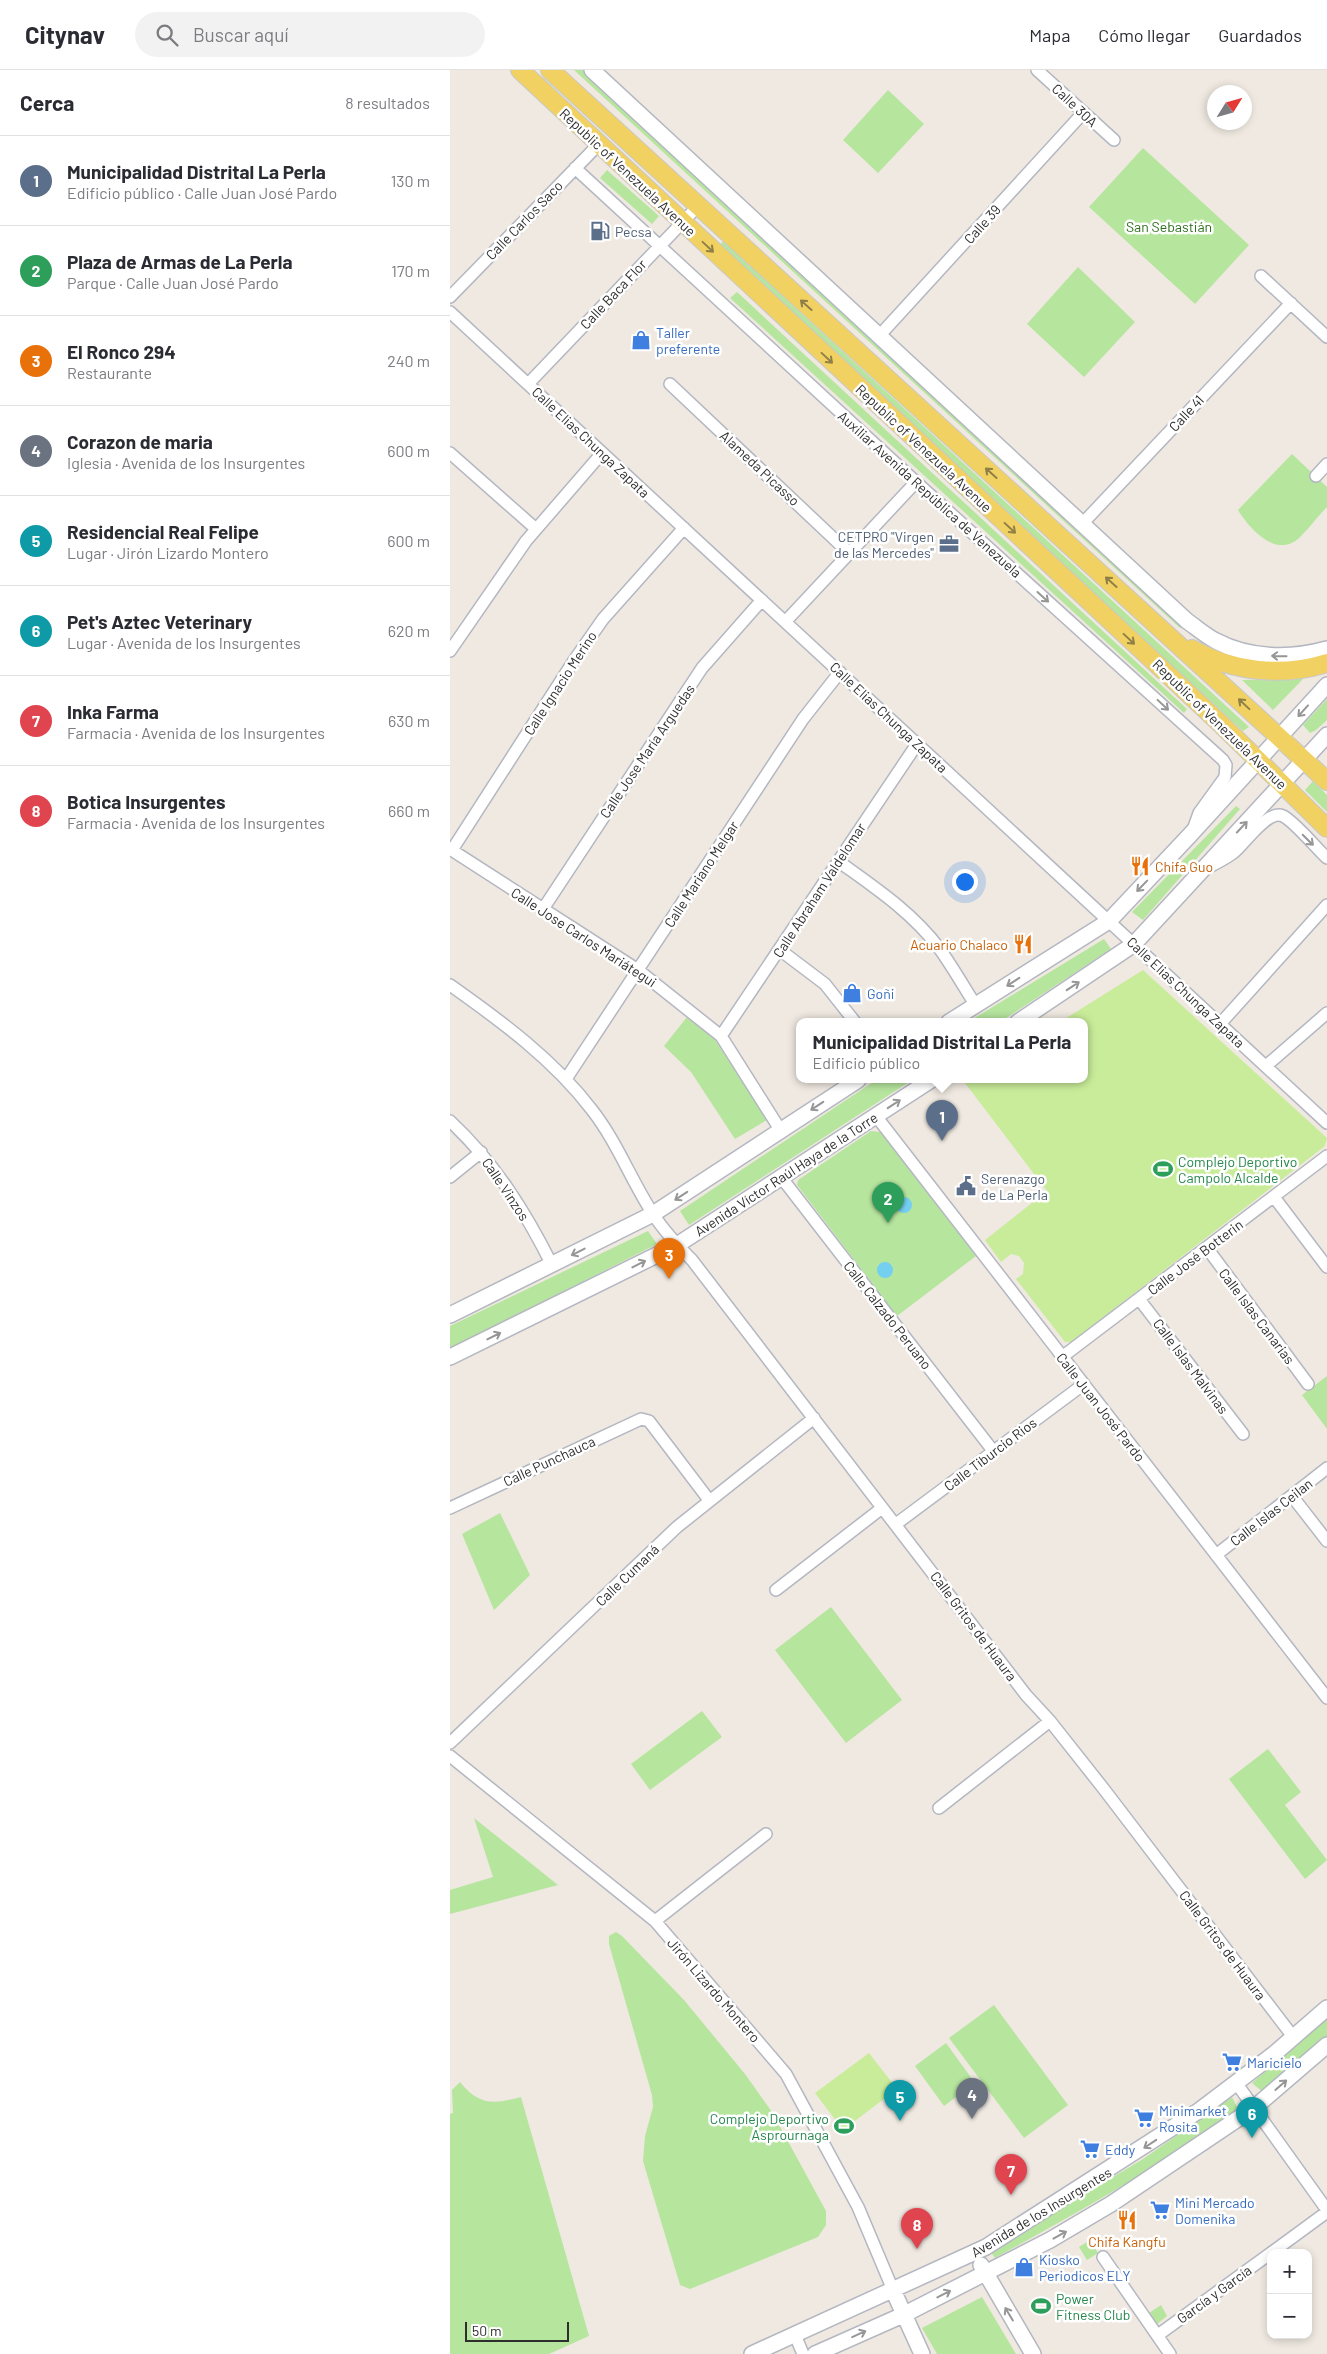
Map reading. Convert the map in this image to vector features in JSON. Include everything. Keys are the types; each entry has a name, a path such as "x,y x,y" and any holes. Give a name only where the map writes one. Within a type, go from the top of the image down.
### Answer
{"main road":[{"name":"Republic of Venezuela Avenue","path":"520,70 1259,760 1327,828"},
{"name":"Republic of Venezuela Avenue","path":"550,70 1327,781"},
{"path":"592,70 1187,621 1216,642 1243,651 1287,656 1327,649"},
{"path":"1165,631 1203,655 1244,668 1292,671 1327,663"},
{"path":"956,1018 1109,921 1327,685"},
{"path":"1024,1018 1134,944 1327,734"},
{"path":"450,1315 653,1214 853,1083"},
{"name":"Avenida Víctor Raúl Haya de la Torre","path":"450,1357 676,1245 926,1083"},
{"name":"Avenida de los Insurgentes","path":"752,2354 974,2253 1119,2164 1237,2084 1294,2038 1327,2008"},
{"name":"Avenida de los Insurgentes","path":"815,2354 903,2315 1050,2240 1111,2204 1254,2108 1327,2045"},
{"path":"974,2253 1032,2354"},
{"path":"893,2290 922,2354"}],"street":[{"name":"Calle 30A","path":"1038,70 1114,140"},
{"name":"Calle 39","path":"880,335 1084,113"},
{"name":"Calle Carlos Saco","path":"450,297 599,144"},
{"name":"Auxiliar Avenida República de Venezuela","path":"576,168 916,482 1223,760 1226,765 1225,777 1199,813 1190,835"},
{"name":"Calle Baca Flor","path":"528,384 698,206"},
{"path":"1261,276 1327,337"},
{"name":"Calle 41","path":"1082,524 1291,303"},
{"name":"Calle Elias Chunga Zapata","path":"450,312 1327,1123"},
{"name":"Alameda Picasso","path":"670,384 849,554"},
{"path":"450,651 536,529 602,453"},
{"path":"451,456 536,529"},
{"path":"1316,476 1327,464"},
{"path":"785,622 916,482"},
{"name":"Calle Ignacio Merino","path":"451,850 603,619 684,528"},
{"name":"Calle Jose María Arguedas","path":"543,909 702,668 762,600"},
{"name":"Calle Mariano Melgar","path":"566,1079 803,719 840,672"},
{"name":"Calle Abraham Valdelomar","path":"721,1036 917,744"},
{"path":"1201,872 1234,853 1264,821 1277,815 1283,816 1327,858"},
{"name":"Calle Jose Carlos Mariátegui","path":"451,850 638,970 721,1036 781,1130"},
{"path":"838,861 887,898 918,925 939,948 976,1006"},
{"path":"1220,1024 1327,905"},
{"path":"780,950 825,984 852,1018"},
{"name":"Calle Gritos de Huaura","path":"450,985 514,1032 566,1079 592,1110 617,1147 653,1214 676,1245 692,1260 1026,1695 1050,1721 1294,2038"},
{"path":"1266,1066 1327,1013"},
{"name":"Calle Juan José Pardo","path":"876,1116 1327,1698"},
{"name":"Calle Vinzos","path":"450,1121 481,1152 510,1190 552,1265"},
{"path":"450,1177 481,1152"},
{"name":"Calle José Botterin","path":"1062,1357 1327,1156"},
{"name":"Calle Calzado Peruano","path":"781,1177 994,1452"},
{"path":"1274,1197 1327,1267"},
{"name":"Calle Islas Canarias","path":"1207,1248 1308,1384"},
{"name":"Calle Islas Malvinas","path":"1139,1298 1243,1434"},
{"name":"Calle Tiburcio Rios","path":"896,1524 1084,1384"},
{"name":"Calle Cumaná","path":"450,1743 677,1527 814,1418"},
{"name":"Calle Punchauca","path":"450,1508 641,1419 649,1421 709,1500"},
{"name":"Calle Islas Ceilan","path":"1216,1555 1327,1468"},
{"path":"1292,1496 1327,1541"},
{"path":"776,1590 882,1508"},
{"path":"939,1808 1050,1721"},
{"name":"Jirón Lizardo Montero","path":"450,1756 655,1921 790,2080 858,2207 893,2290"},
{"path":"655,1921 766,1834"},
{"path":"1237,2084 1327,2211"},
{"name":"García y García","path":"1276,2249 1327,2211"},
{"name":"García y García","path":"1158,2335 1267,2256"},
{"path":"1103,2257 1170,2354"},
{"path":"795,2336 803,2354"}],"green space":[{"path":"574,70 583,70 1183,625 1180,628"},
{"path":"888,90 924,124 878,173 843,140"},
{"name":"San Sebastián","path":"1143,148 1249,245 1195,304 1089,207"},
{"path":"607,170 659,216 652,224 600,178"},
{"path":"723,241 1249,727 1243,731 717,249"},
{"path":"1078,267 1135,322 1084,377 1027,324"},
{"path":"737,292 1187,709 1184,713 730,298"},
{"path":"1292,454 1327,487 1327,507 1298,539 1289,544 1280,545 1272,543 1256,532 1238,510"},
{"path":"1304,678 1273,710 1242,680"},
{"path":"1327,699 1327,720 1310,733 1303,725"},
{"path":"1313,781 1327,795 1327,812 1305,790"},
{"path":"1236,806 1240,809 1143,920 1132,912"},
{"path":"1104,939 1111,949 1006,1018 975,1018"},
{"name":"Complejo Deportivo Campolo Alcalde","path":"1143,970 1327,1138 1325,1146 1071,1342 1065,1342 1016,1279 1023,1274 1024,1263 1019,1256 1011,1254 1001,1262 985,1240 1047,1191 965,1083 1088,1083 1088,1018 1066,1018"},
{"path":"687,1017 715,1040 767,1120 735,1139 691,1072 664,1046"},
{"path":"872,1083 907,1083 689,1225 680,1211"},
{"path":"871,1131 880,1132 976,1256 897,1316 797,1185 798,1180"},
{"path":"648,1231 657,1244 450,1349 450,1326"},
{"path":"1327,1376 1327,1429 1302,1395"},
{"path":"500,1513 530,1575 494,1610 462,1534"},
{"path":"831,1607 902,1700 846,1743 775,1650"},
{"path":"702,1711 722,1737 650,1790 631,1764"},
{"path":"1268,1749 1301,1792 1285,1805 1327,1860 1305,1879 1229,1779"},
{"path":"474,1818 558,1885 450,1914 450,1890 493,1877"},
{"path":"616,1932 684,2000 745,2074 772,2112 826,2211 826,2225 818,2237 690,2289 680,2285 643,2161 645,2136 653,2107 652,2095 609,1944 609,1936"},
{"path":"994,2005 1068,2105 1024,2138 949,2038"},
{"path":"1327,2017 1327,2037 1264,2093 1252,2083"},
{"path":"946,2043 975,2083 944,2106 915,2066"},
{"path":"869,2053 897,2089 843,2130 815,2093"},
{"path":"460,2082 474,2095 488,2101 495,2102 521,2097 589,2336 549,2354 450,2354 450,2114 453,2113 452,2090"},
{"path":"1232,2097 1238,2109 1179,2150 1088,2206 995,2258 990,2251 1143,2159"},
{"path":"1090,2240 1098,2253 1087,2260 1079,2247"},
{"path":"982,2297 1016,2354 937,2354 922,2328"},
{"path":"1161,2305 1167,2316 1156,2325 1149,2313"}],"water":[{"path":"904,1197 910,1199 912,1205 910,1211 904,1213 898,1211 896,1205 898,1199"},
{"path":"885,1262 893,1270 885,1278 877,1270"}],"place":[{"name":"Pecsa","path":"600,231"},
{"name":"Taller preferente","path":"641,340"},
{"name":"CETPRO \"Virgen de las Mercedes\"","path":"949,544"},
{"name":"Chifa Guo","path":"1140,866"},
{"name":"Acuario Chalaco","path":"1023,944"},
{"name":"Goñi","path":"852,993"},
{"name":"Municipalidad Distrital La Perla","path":"942,1141"},
{"name":"Complejo Deportivo Campolo Alcalde","path":"1163,1169"},
{"name":"Serenazgo de La Perla","path":"966,1186"},
{"name":"Plaza de Armas de La Perla","path":"888,1223"},
{"name":"El Ronco 294","path":"669,1279"},
{"name":"Maricielo","path":"1232,2062"},
{"name":"Minimarket Rosita","path":"1144,2118"},
{"name":"Corazon de maria","path":"972,2119"},
{"name":"Residencial Real Felipe","path":"900,2121"},
{"name":"Complejo Deportivo Asprournaga","path":"844,2126"},
{"name":"Pet's Aztec Veterinary","path":"1252,2138"},
{"name":"Eddy","path":"1090,2149"},
{"name":"Inka Farma","path":"1011,2195"},
{"name":"Mini Mercado Domenika","path":"1160,2210"},
{"name":"Chifa Kangfu","path":"1127,2220"},
{"name":"Botica Insurgentes","path":"917,2249"},
{"name":"Kiosko Periodicos ELY","path":"1024,2267"},
{"name":"Power Fitness Club","path":"1041,2306"}]}
